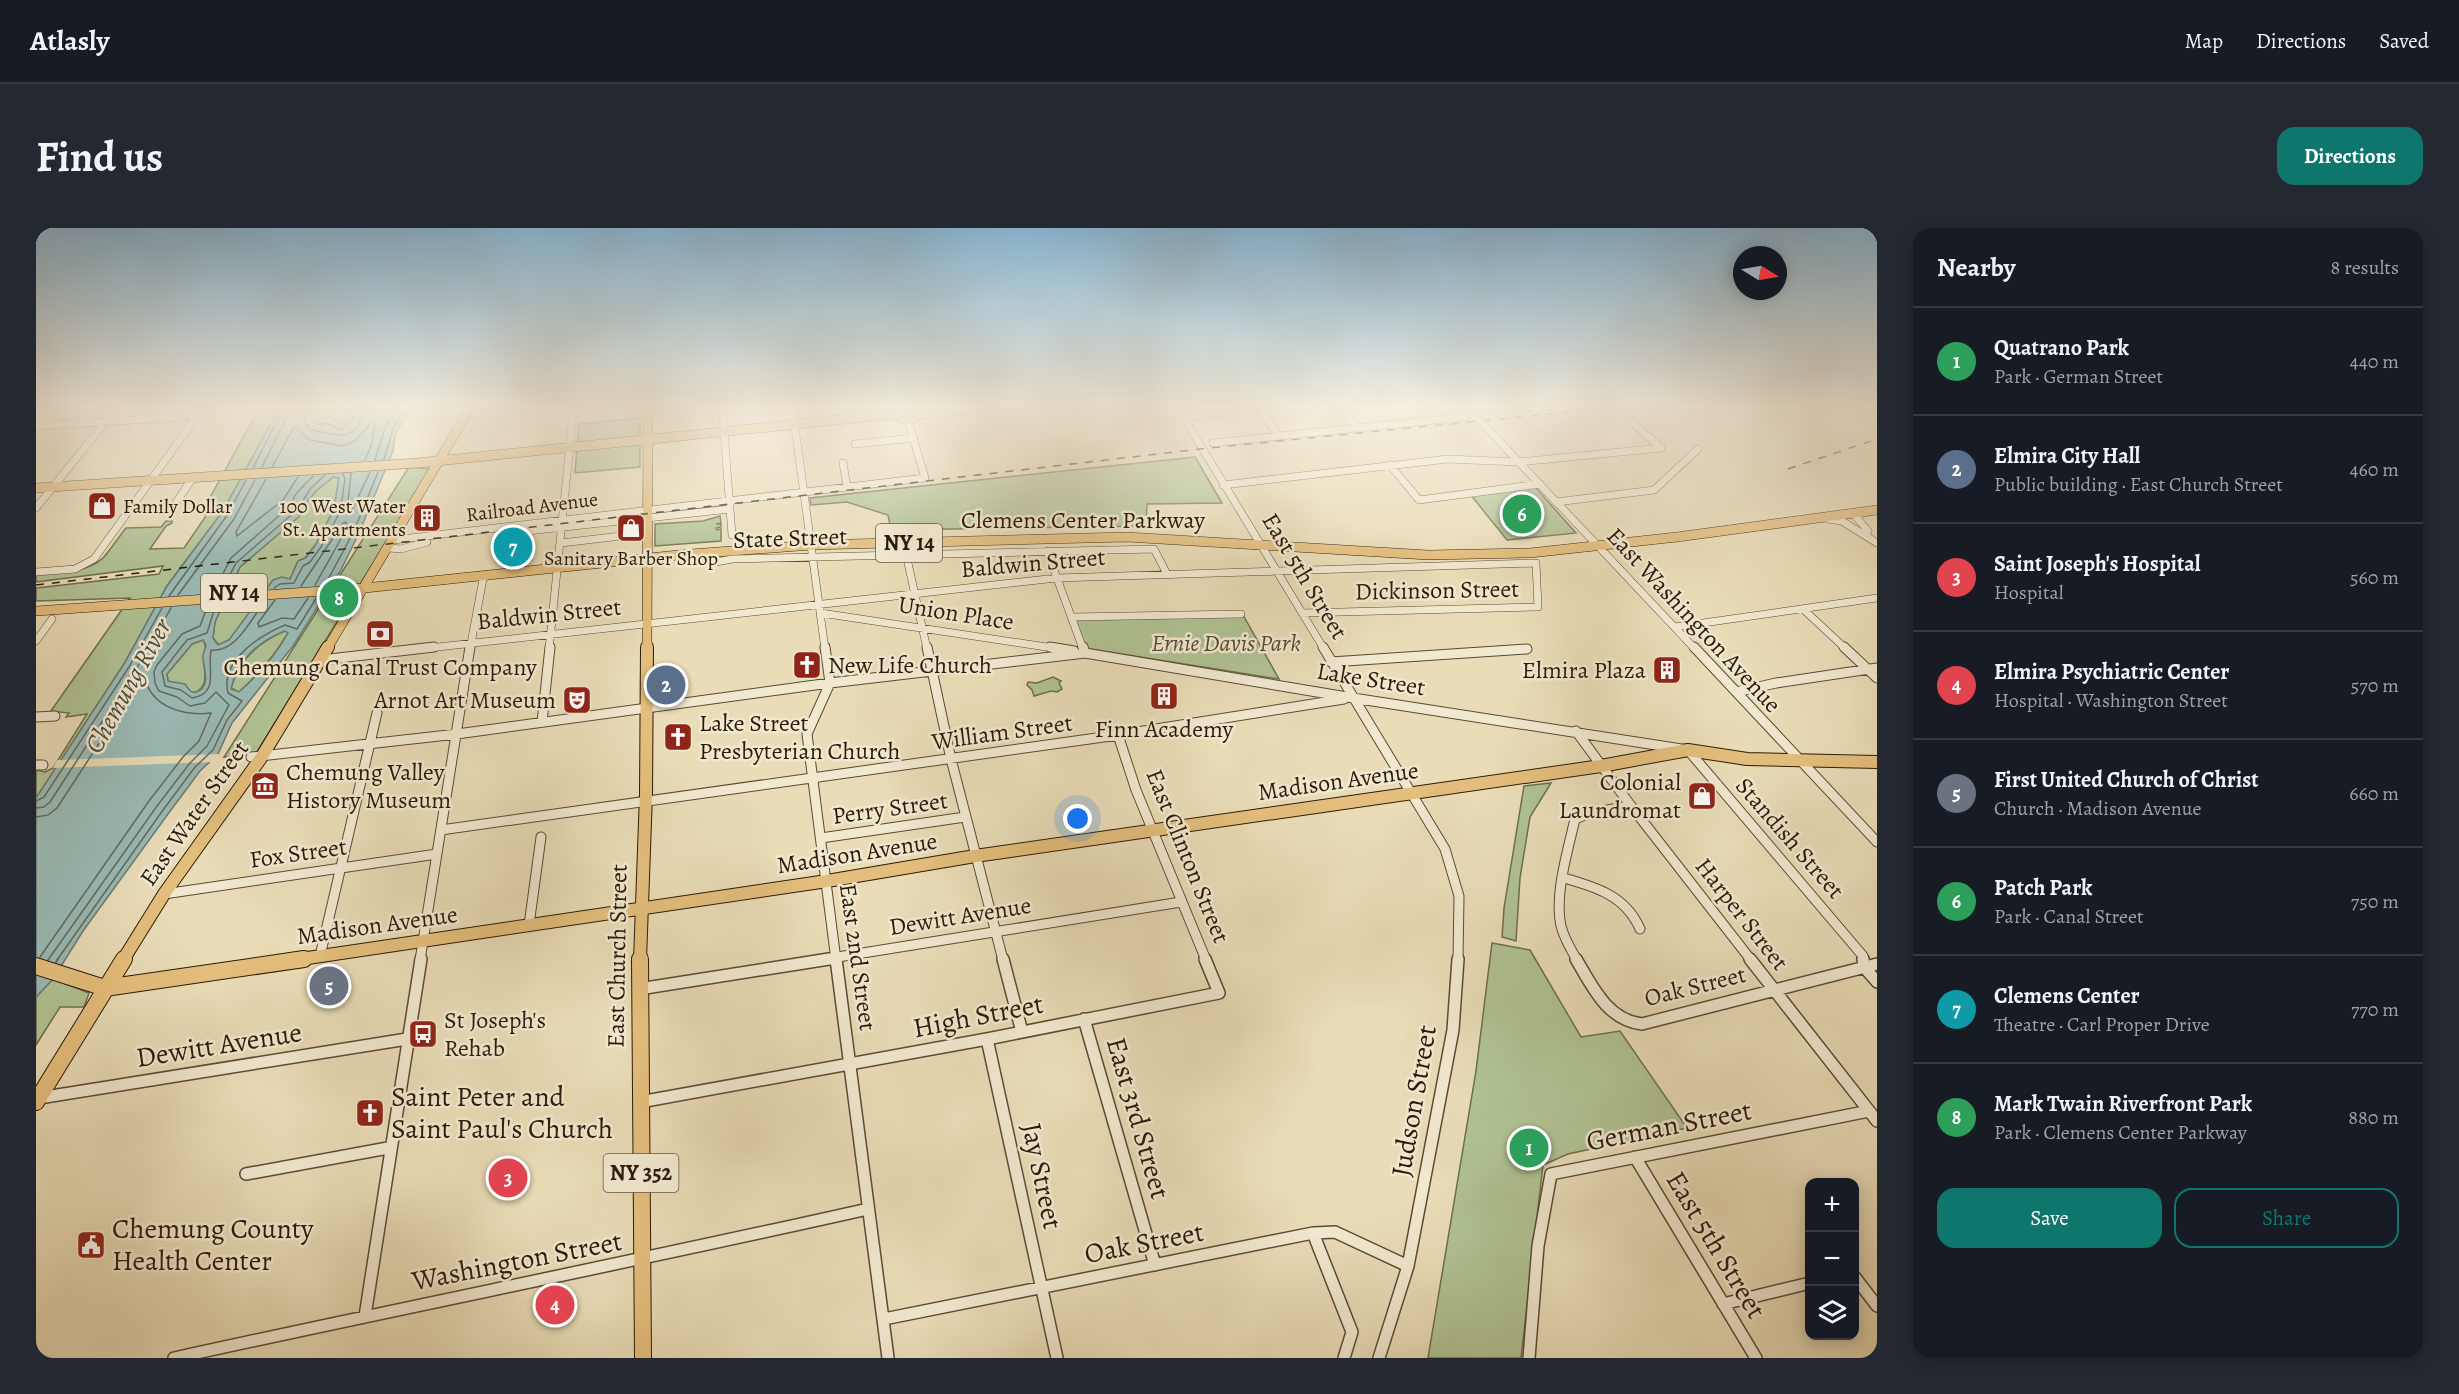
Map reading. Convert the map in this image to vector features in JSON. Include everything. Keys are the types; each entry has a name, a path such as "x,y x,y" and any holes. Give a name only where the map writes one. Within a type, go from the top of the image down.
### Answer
{"main road":[{"name":"East Water Street","path":"37,1100 164,894 321,660 443,458"},
{"path":"36,488 473,458"},
{"name":"NY 352","path":"647,556 648,458"},
{"name":"Clemens Center Parkway","path":"367,585 647,556 811,542 1127,537 1258,541 1428,555 1530,553 1877,503"},
{"name":"Clemens Center Parkway","path":"1595,543 1877,510"},
{"name":"East Church Street","path":"644,1358 639,989 645,802 647,556"},
{"name":"Clemens Center Parkway","path":"36,611 487,575 558,565"},
{"name":"Clemens Center Parkway","path":"36,604 116,604"},
{"name":"Lake Street","path":"1688,750 1747,759 1877,762"},
{"name":"Madison Avenue","path":"36,966 105,988 827,881 975,856 1601,766 1688,750"}],"street":[{"path":"36,508 77,458"},
{"path":"36,572 75,568 93,559 167,458"},
{"path":"542,722 569,458"},
{"path":"726,458 732,535"},
{"path":"800,458 830,683"},
{"name":"Railroad Avenue","path":"391,544 647,513 729,500 805,494 925,478 919,458"},
{"name":"East 5th Street","path":"1207,458 1445,849"},
{"name":"East Washington Avenue","path":"1514,458 1877,842"},
{"path":"1223,485 1448,459 1518,462 1562,458"},
{"path":"1556,502 1654,490 1688,458"},
{"path":"843,463 847,487"},
{"path":"1389,465 1419,500 1539,484"},
{"path":"172,509 193,477"},
{"name":"Railroad Avenue","path":"647,513 656,518 730,509"},
{"path":"1863,512 1858,515 1857,520 1877,541"},
{"path":"1810,519 1842,520 1877,541"},
{"path":"561,541 647,531"},
{"name":"State Street","path":"716,562 732,559 1154,549 1167,574"},
{"path":"1047,551 1085,653"},
{"path":"906,555 965,817 1022,1032"},
{"name":"Baldwin Street","path":"321,660 646,623 820,609 914,593 1057,578 1536,563 1538,607"},
{"path":"365,1316 388,1148 457,734 474,612 483,579 487,575"},
{"path":"1674,627 1877,598"},
{"name":"Dickinson Street","path":"1302,613 1538,607"},
{"name":"Union Place","path":"820,609 922,628 1085,653"},
{"path":"1803,609 1873,669 1877,678"},
{"path":"1072,617 1241,614"},
{"path":"36,641 52,619"},
{"path":"1331,662 1527,649"},
{"name":"Lake Street","path":"256,758 457,734 830,683 1085,653 1353,698 1688,750"},
{"path":"1736,692 1776,683 1873,669"},
{"name":"East 2nd Street","path":"830,683 807,734 888,1358"},
{"name":"William Street","path":"441,830 1118,735 1353,698"},
{"path":"320,956 377,713"},
{"path":"36,717 55,716"},
{"name":"Harper Street","path":"1576,731 1631,807 1877,1121"},
{"name":"East Clinton Street","path":"1118,735 1181,902 1219,993"},
{"name":"Standish Street","path":"1688,750 1863,956 1864,967 1877,982"},
{"path":"1631,807 1590,813 1575,819 1564,878 1592,886 1620,899 1636,916 1640,929"},
{"name":"Perry Street","path":"821,838 965,817"},
{"path":"529,925 541,837"},
{"name":"Judson Street","path":"1379,1358 1408,1266 1453,1030 1457,990 1459,896 1445,849"},
{"name":"Fox Street","path":"164,894 437,854"},
{"name":"Oak Street","path":"1564,878 1560,925 1562,933 1611,1012 1628,1023 1642,1024 1877,964"},
{"name":"Dewitt Avenue","path":"639,989 1181,902"},
{"name":"High Street","path":"640,1102 987,1039 1219,993"},
{"name":"East 3rd Street","path":"1084,1020 1155,1265"},
{"name":"Dewitt Avenue","path":"37,1100 407,1039"},
{"name":"Jay Street","path":"987,1039 1057,1358"},
{"name":"German Street","path":"1529,1358 1538,1246 1551,1174 1869,1111"},
{"path":"246,1174 388,1148"},
{"name":"East 5th Street","path":"1635,1157 1756,1358"},
{"name":"Washington Street","path":"174,1358 365,1316 642,1260 868,1209"},
{"name":"Oak Street","path":"884,1319 1313,1233 1335,1232 1408,1266"},
{"path":"1313,1233 1352,1332 1344,1358"},
{"path":"1859,1283 1877,1306"},
{"path":"1724,1304 1805,1284"}],"green space":[{"path":"232,458 252,458 223,511 167,586 124,664 36,798 36,770 45,772 53,768 87,714 66,717 69,713 51,711 130,598 36,601 36,588 159,574 163,566 36,582 36,575 89,567 106,555 126,528 161,527 166,521 172,521 150,549 184,548 206,516 202,512"},
{"path":"576,458 640,458 640,467 575,473"},
{"path":"1195,458 1222,503 1147,504 1146,526 891,530 888,515 847,502 811,505 810,498"},
{"path":"409,467 431,469 258,750 255,754 224,757"},
{"path":"333,477 339,478 334,509 316,544 305,558 298,561 290,579 285,579 229,640 219,645 213,638 215,622 240,567 303,513 306,503 316,491"},
{"path":"1536,488 1576,533 1507,540 1470,494"},
{"path":"720,516 721,523 716,524 721,524 721,527 716,528 721,529 721,541 655,546 655,524 703,521"},
{"name":"Ernie Davis Park","path":"1243,615 1279,679 1084,648 1072,617"},
{"path":"285,631 288,633 283,641 253,679 239,692 231,688 239,669 251,653 275,635"},
{"path":"203,640 206,649 205,677 202,688 194,693 168,681 167,674 192,644"},
{"path":"1053,677 1061,681 1059,683 1062,689 1057,692 1051,691 1034,696 1027,685 1028,682 1037,683"},
{"path":"1551,783 1530,817 1520,878 1516,941 1502,937 1504,908 1524,786"},
{"path":"1492,943 1530,950 1581,1037 1620,1031 1687,1128 1568,1154 1543,1165 1521,1358 1428,1358 1476,1071"},
{"path":"53,979 89,993 84,1007 60,1007 36,1045 36,997"}],"water":[{"name":"Chemung River","path":"252,458 390,458 341,570 293,646 232,723 218,754 200,771 83,931 53,979 36,997 36,798 124,664 167,586 223,511","holes":["333,477 339,478 334,509 306,558 298,561 290,579 282,577 273,580 229,640 218,645 213,638 215,622 240,567 303,513 306,503 316,491","285,631 288,633 283,641 253,679 239,692 231,689 238,669 250,653 266,640","203,640 206,645 203,655 204,686 193,692 185,684 168,681 167,674 192,644"]}],"pier":[{"path":"221,754 213,762 53,768 57,760"}],"railway":[{"path":"36,585 1126,458"},
{"path":"1788,469 1821,458"}],"place":[{"name":"Family Dollar","path":"102,506"},
{"name":"Patch Park","path":"1522,514"},
{"name":"100 West Water St. Apartments","path":"427,518"},
{"name":"Sanitary Barber Shop","path":"631,528"},
{"name":"Clemens Center","path":"513,547"},
{"name":"Mark Twain Riverfront Park","path":"339,598"},
{"name":"Chemung Canal Trust Company","path":"380,634"},
{"name":"New Life Church","path":"807,665"},
{"name":"Elmira Plaza","path":"1667,670"},
{"name":"Elmira City Hall","path":"666,685"},
{"name":"Finn Academy","path":"1164,696"},
{"name":"Arnot Art Museum","path":"577,700"},
{"name":"Lake Street Presbyterian Church","path":"678,737"},
{"name":"Chemung Valley History Museum","path":"265,786"},
{"name":"Colonial Laundromat","path":"1702,796"},
{"name":"First United Church of Christ","path":"329,986"},
{"name":"St Joseph's Rehab","path":"423,1034"},
{"name":"Saint Peter and Saint Paul's Church","path":"370,1113"},
{"name":"Quatrano Park","path":"1529,1148"},
{"name":"Saint Joseph's Hospital","path":"508,1178"},
{"name":"Chemung County Health Center","path":"91,1245"},
{"name":"Elmira Psychiatric Center","path":"555,1305"}]}
